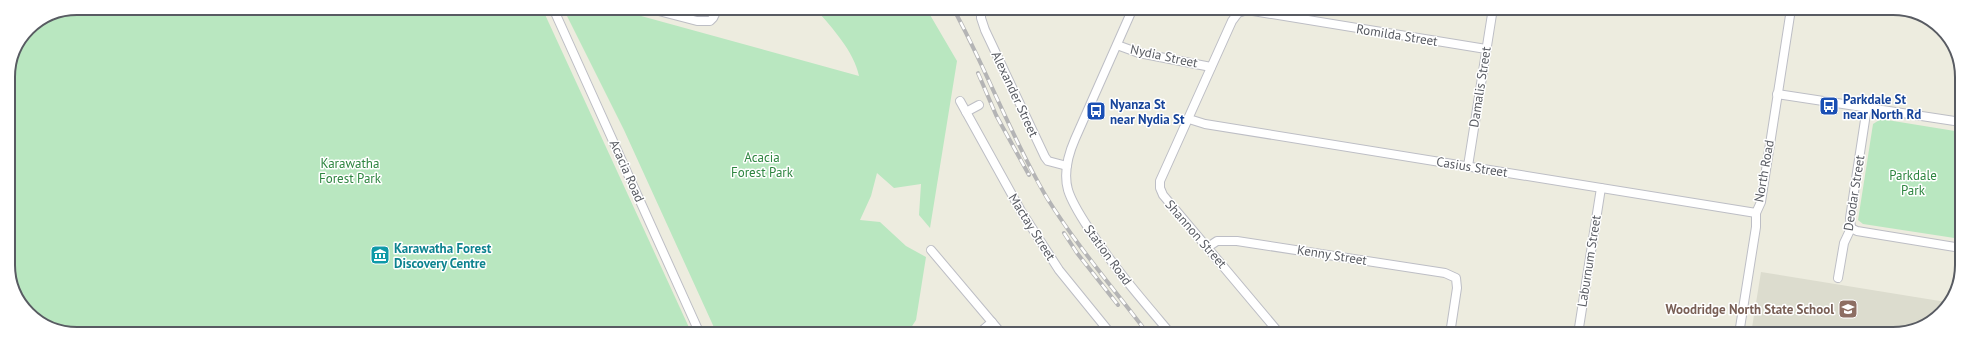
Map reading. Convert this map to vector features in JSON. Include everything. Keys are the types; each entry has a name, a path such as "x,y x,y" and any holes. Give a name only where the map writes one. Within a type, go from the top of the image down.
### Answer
{"street":[{"name":"Acacia Road","path":"556,15 697,327"},
{"path":"676,15 704,22 713,18 714,15"},
{"name":"Alexander Street","path":"981,15 985,30 1045,157 1048,161 1067,166"},
{"name":"Station Road","path":"1130,15 1069,153 1067,166 1068,189 1084,222 1125,279 1165,327"},
{"name":"Shannon Street","path":"1236,15 1232,21 1210,67 1189,118 1160,181 1160,188 1162,195 1208,247 1274,327"},
{"name":"Romilda Street","path":"1278,15 1486,49"},
{"name":"Damalis Street","path":"1468,166 1492,15"},
{"name":"North Road","path":"1740,327 1756,227 1756,213 1761,202 1790,15"},
{"name":"Nydia Street","path":"1117,45 1139,53 1210,67"},
{"path":"1777,94 1955,121"},
{"name":"Mactay Street","path":"960,101 1021,211 1059,270 1105,327"},
{"path":"966,112 979,105"},
{"name":"Deodar Street","path":"1838,278 1844,243 1851,228 1850,218 1868,107"},
{"name":"Casius Street","path":"1189,118 1205,124 1756,213"},
{"name":"Laburnum Street","path":"1579,327 1601,188"},
{"path":"1851,228 1857,231 1955,247"},
{"name":"Kenny Street","path":"1208,247 1217,241 1237,241 1438,272 1456,278 1457,288 1451,327"},
{"path":"931,250 996,327"},
{"path":"986,327 992,322"}],"shaded area":[{"name":"Woodridge North State School","path":"1761,272 1943,302 1934,312 1905,326 1752,327"}],"green space":[{"name":"Karawatha Forest Park","path":"77,15 545,15 689,327 77,327 61,325 50,321 33,309 21,292 16,277 15,265 16,65 20,54 33,33 54,20 65,16"},
{"name":"Acacia Forest Park","path":"566,15 637,15 859,76 847,49 821,15 930,15 957,61 930,228 919,215 921,184 894,188 877,173 871,196 860,220 880,222 906,246 926,257 916,320 912,327 714,327 624,130"},
{"name":"Parkdale Park","path":"1881,119 1955,131 1955,238 1863,224 1858,220 1873,124"}],"railway":[{"path":"957,15 1010,127 1047,198 1083,250 1143,327"},
{"path":"978,73 996,115 1029,175"},
{"path":"1064,233 1077,253 1118,305"}],"place":[{"name":"Parkdale St near North Rd","path":"1829,106"},
{"name":"Nyanza St near Nydia St","path":"1096,111"},
{"name":"Karawatha Forest Discovery Centre","path":"380,255"},
{"name":"Woodridge North State School","path":"1848,309"}]}
